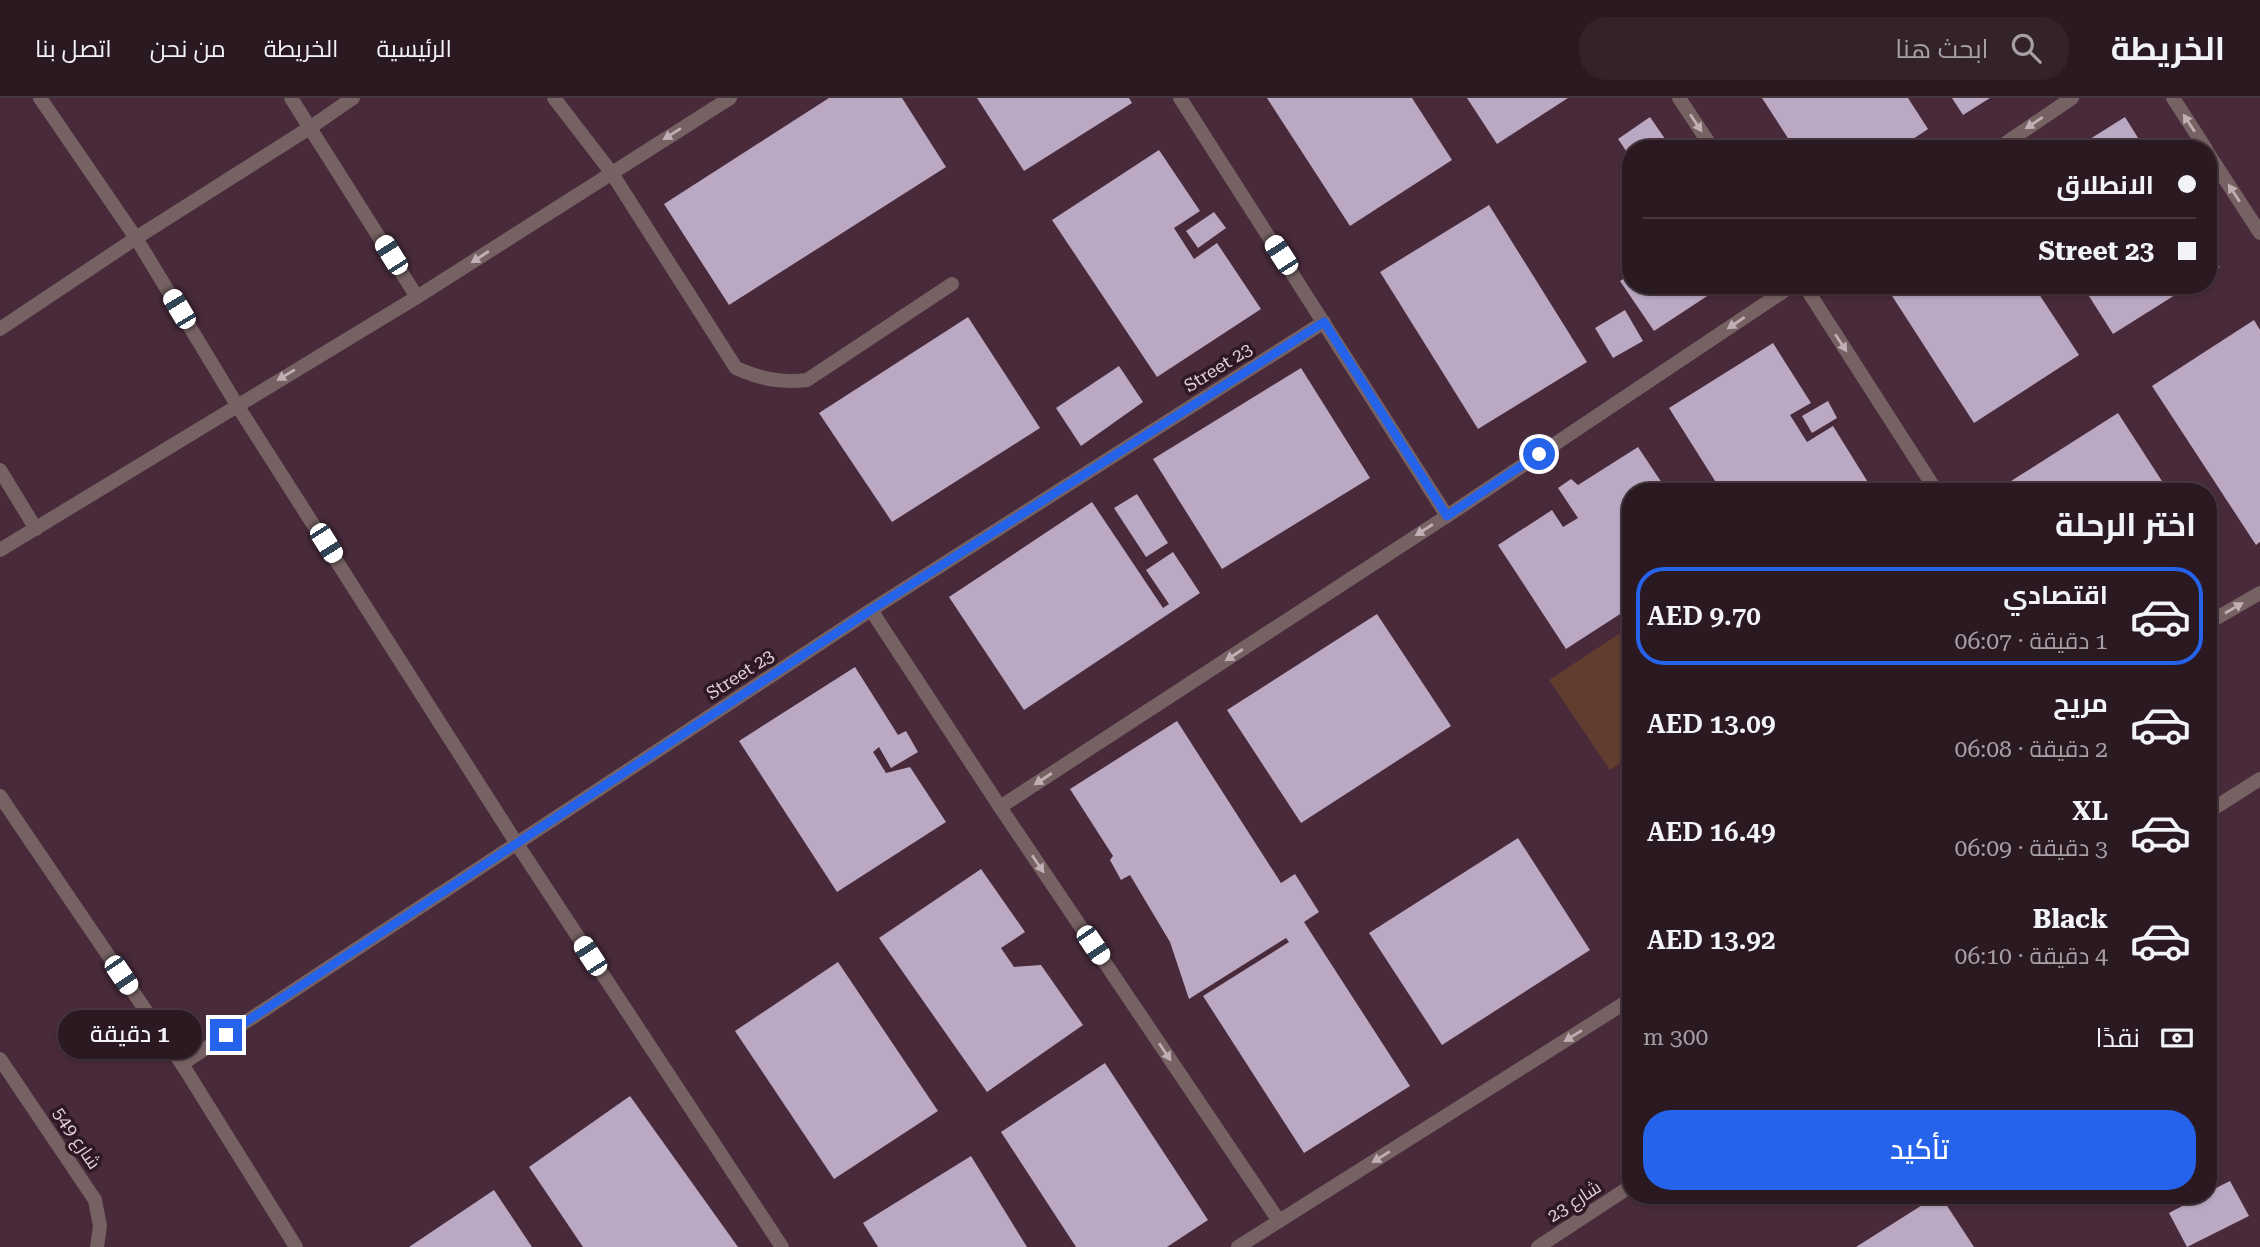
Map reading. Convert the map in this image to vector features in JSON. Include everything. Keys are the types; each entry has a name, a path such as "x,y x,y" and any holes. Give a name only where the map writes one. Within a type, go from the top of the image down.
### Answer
{"street":[{"path":"40,98 136,238 237,405 517,844 782,1247"},
{"path":"291,98 417,298"},
{"path":"0,329 353,98"},
{"path":"554,98 611,172 736,368 758,378 783,382 807,380 952,285"},
{"path":"0,550 417,298 730,98"},
{"path":"1180,98 1447,516"},
{"path":"1679,98 1707,140"},
{"path":"2010,140 2072,98"},
{"path":"2173,98 2200,140"},
{"path":"2217,166 2260,233"},
{"path":"1000,807 1447,516 1780,294"},
{"path":"1810,294 1931,483"},
{"name":"Street 23","path":"182,1064 871,610 1324,322"},
{"path":"0,470 36,528"},
{"path":"2217,618 2260,593"},
{"path":"871,610 1000,807 1279,1221"},
{"path":"2217,806 2260,779"},
{"path":"0,796 182,1064 296,1247"},
{"path":"1238,1247 1622,1005"},
{"name":"شارع 549","path":"0,1059 95,1200 100,1226 97,1247"},
{"name":"شارع 23","path":"1538,1247 1622,1192"}],"shaded area":[{"path":"0,98 2260,98 2260,1247 0,1247"},
{"path":"1622,632 1622,762 1610,770 1549,680"}],"building":[{"path":"829,98 902,98 946,167 729,305 664,204"},
{"path":"977,98 1129,98 1132,103 1024,171"},
{"path":"1267,98 1412,98 1452,160 1350,226"},
{"path":"1467,98 1568,98 1497,144"},
{"path":"1762,98 1908,98 1928,129 1912,140 1789,140"},
{"path":"1952,98 1990,98 1963,115"},
{"path":"1650,117 1666,140 1622,140 1622,145 1618,139"},
{"path":"2125,117 2139,140 2088,140"},
{"path":"1159,150 1200,211 1174,228 1194,259 1217,243 1261,309 1157,377 1052,220"},
{"path":"1489,205 1587,362 1478,429 1380,272"},
{"path":"1214,212 1226,228 1198,248 1186,231"},
{"path":"1629,294 1710,294 1654,331"},
{"path":"1891,294 2039,294 2079,355 1974,423"},
{"path":"2088,294 2177,294 2113,334"},
{"path":"1625,310 1643,341 1613,358 1595,328"},
{"path":"968,317 1040,428 892,522 819,413"},
{"path":"2254,320 2260,330 2260,542 2256,545 2217,483 2152,386"},
{"path":"1773,343 1811,403 1790,415 1807,442 1833,426 1868,483 1716,483 1669,408"},
{"path":"1119,366 1143,402 1081,446 1056,408"},
{"path":"1301,368 1370,478 1222,569 1153,459"},
{"path":"1828,401 1837,418 1812,433 1802,416"},
{"path":"2118,413 2163,483 2012,483 2011,481"},
{"path":"1638,447 1662,483 1622,483 1622,613 1566,649 1498,545 1552,510 1563,527 1578,518 1558,488 1571,479 1578,485"},
{"path":"1137,494 1168,543 1146,557 1114,508"},
{"path":"1092,502 1163,608 1169,604 1146,570 1173,552 1200,593 1024,710 949,597"},
{"path":"1377,614 1451,726 1301,823 1227,710"},
{"path":"855,667 898,735 906,731 918,752 891,768 879,747 873,752 886,773 910,767 946,822 837,892 739,741"},
{"path":"1177,721 1281,883 1295,874 1319,912 1304,922 1410,1086 1304,1153 1203,996 1289,942 1286,938 1189,999 1170,942 1130,875 1121,880 1110,860 1113,856 1070,789"},
{"path":"1518,838 1590,950 1442,1045 1369,933"},
{"path":"981,869 1025,932 1001,948 1014,967 1041,965 1083,1025 987,1092 879,938"},
{"path":"838,962 938,1111 834,1179 735,1031"},
{"path":"1105,1063 1208,1220 1167,1247 1076,1247 1001,1132"},
{"path":"630,1096 738,1247 583,1247 529,1167"},
{"path":"971,1156 1027,1247 878,1247 863,1223"},
{"path":"2230,1181 2249,1216 2187,1247 2169,1213 2186,1204 2217,1204 2217,1188"},
{"path":"494,1190 532,1247 409,1247"},
{"path":"1924,1204 1946,1204 1974,1247 1856,1247"}],"route":[{"path":"226,1035 871,610 1324,322 1447,516 1539,454"}]}
